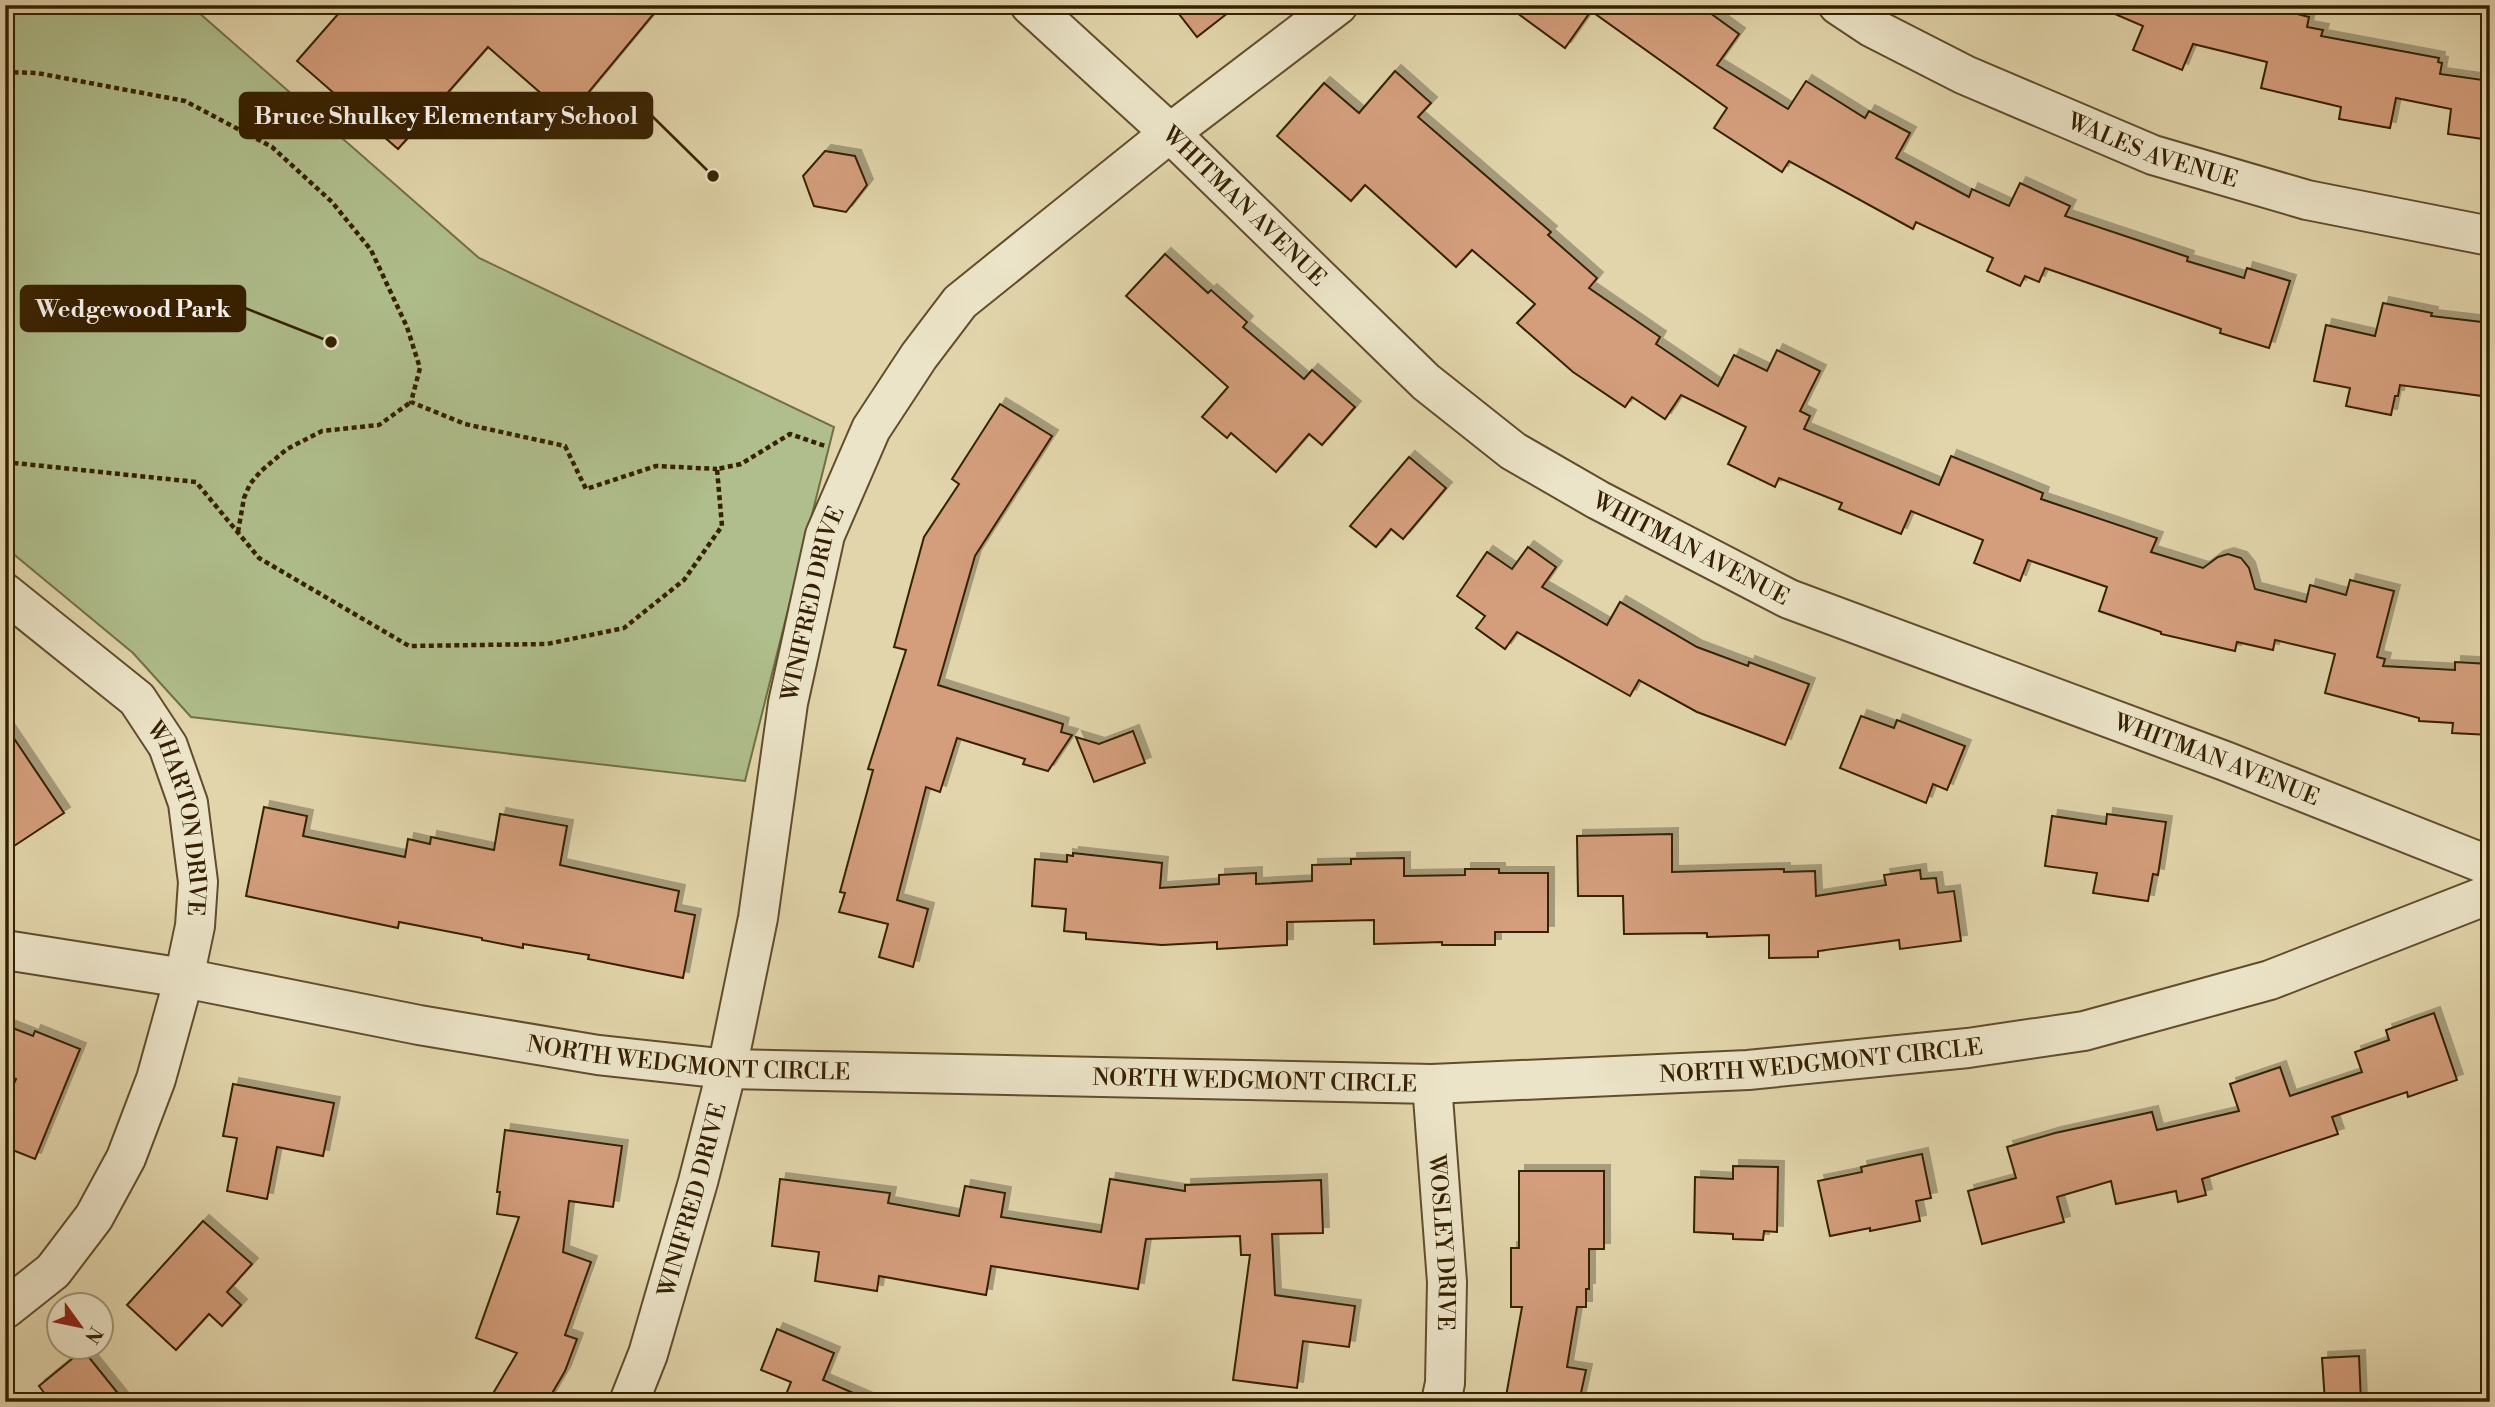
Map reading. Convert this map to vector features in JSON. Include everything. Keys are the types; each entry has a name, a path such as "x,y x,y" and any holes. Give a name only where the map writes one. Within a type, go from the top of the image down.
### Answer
{"street":[{"name":"WHITMAN AVENUE","path":"1030,5 1170,133 1426,382 1513,451 1598,500 1789,599 2225,761 2490,866"},
{"name":"WINIFRED DRIVE","path":"629,1402 652,1341 727,1069 758,918 789,703 825,535 872,429 919,356 960,302 1170,133 1338,5"},
{"name":"WALES AVENUE","path":"1838,5 1871,27 1965,75 2154,155 2307,200 2490,236"},
{"name":"WHARTON DRIVE","path":"5,593 137,699 168,746 188,803 198,882 195,926 184,978 156,1079 126,1158 94,1217 53,1271 5,1310"},
{"name":"NORTH WEDGMONT CIRCLE","path":"5,950 184,978 433,1028 598,1055 727,1069 1432,1084 1748,1070 1968,1048 2084,1031 2270,980 2490,894"},
{"name":"WOSLEY DRIVE","path":"1432,1084 1447,1282 1445,1384 1441,1402"}],"path":[{"path":"5,72 37,73 185,101 272,147 332,202 371,250 407,327 419,368 411,402 379,425 322,431 288,449 261,471 250,484 244,498 238,533"},
{"path":"411,402 465,424 565,446 586,489 656,466 717,468 741,464 790,435 859,457"},
{"path":"5,462 196,482 259,558 409,646 547,644 624,628 684,580 722,526 717,468"}],"green space":[{"path":"5,5 190,5 479,258 834,427 745,781 191,717 133,653 5,547"}],"building":[{"path":"346,5 661,5 568,117 488,47 398,149 297,61"},
{"path":"1172,5 1238,5 1197,37"},
{"path":"1506,5 1699,5 1739,34 1717,65 1788,109 1806,81 1865,118 1869,111 1910,133 1896,158 1969,197 1972,189 2009,206 2020,183 2070,206 2065,216 2188,257 2187,261 2244,278 2247,268 2290,281 2269,348 2220,333 2221,329 2045,268 2039,282 2025,276 2020,286 1987,271 1993,258 1916,222 1913,229 1789,161 1782,172 1714,128 1727,108 1591,11 1565,48"},
{"path":"2094,5 2263,5 2309,17 2307,27 2323,30 2321,36 2439,58 2438,62 2442,63 2440,74 2490,81 2490,140 2448,134 2451,109 2396,98 2390,128 2339,119 2341,107 2261,88 2267,62 2193,44 2182,70 2133,50 2143,26"},
{"path":"1395,71 1431,103 1418,117 1551,232 1548,235 1597,278 1589,288 1660,337 1656,344 1718,386 1734,355 1767,371 1777,350 1820,371 1800,411 1810,416 1804,429 1939,485 1951,456 2043,493 2041,499 2157,538 2151,552 2203,568 2218,557 2228,554 2241,558 2249,568 2255,589 2306,602 2310,585 2346,595 2350,580 2394,591 2377,657 2385,659 2383,666 2455,670 2455,662 2490,664 2490,735 2452,733 2453,723 2419,721 2419,718 2325,693 2335,654 2275,640 2273,650 2237,642 2235,651 2161,634 2099,611 2107,587 2028,560 2020,581 1974,563 1983,540 1911,511 1901,534 1839,509 1842,503 1779,478 1775,487 1728,464 1746,427 1681,395 1665,419 1632,397 1625,407 1573,372 1517,323 1535,304 1472,250 1456,267 1365,185 1351,201 1277,136 1324,83 1359,113"},
{"path":"825,151 855,156 867,185 846,212 814,206 803,176"},
{"path":"1165,254 1208,293 1211,290 1247,322 1243,327 1304,379 1312,370 1355,407 1322,445 1309,434 1276,472 1231,433 1227,438 1202,417 1228,387 1126,296"},
{"path":"2383,303 2432,313 2431,316 2490,323 2490,397 2400,385 2391,415 2346,406 2350,388 2314,381 2326,325 2375,336"},
{"path":"1000,404 1052,436 975,556 938,685 1063,724 1061,732 1072,735 1048,771 1023,764 1025,759 957,738 940,792 926,787 897,900 928,909 913,967 879,957 888,924 839,912 845,893 840,892 873,770 868,769 906,650 894,647 924,537 959,484 952,479"},
{"path":"1409,457 1446,488 1403,539 1391,529 1376,547 1350,526"},
{"path":"1528,547 1556,567 1542,587 1607,625 1620,602 1697,647 1809,684 1785,745 1697,712 1639,680 1630,696 1517,632 1505,649 1476,628 1485,616 1457,596 1487,552 1512,569"},
{"path":"1861,716 1894,728 1897,720 1965,746 1947,790 1933,784 1926,803 1840,768"},
{"path":"5,725 64,813 5,852"},
{"path":"1133,731 1145,763 1094,782 1076,737 1099,744"},
{"path":"264,807 307,816 303,836 405,857 408,839 430,844 431,837 494,850 500,814 567,826 560,865 679,891 675,911 695,915 683,978 588,959 589,955 523,944 523,948 399,922 398,928 246,896"},
{"path":"2107,814 2166,822 2158,875 2153,874 2148,901 2093,893 2097,873 2045,866 2052,816 2106,824"},
{"path":"1672,834 1672,872 1784,869 1784,872 1815,871 1816,896 1886,885 1884,875 1920,870 1921,879 1936,878 1938,893 1954,891 1961,941 1900,949 1899,940 1818,951 1818,957 1769,958 1769,935 1707,937 1707,933 1624,934 1623,896 1578,896 1577,836"},
{"path":"1073,853 1162,863 1160,888 1219,884 1219,875 1256,873 1256,884 1312,881 1312,865 1351,864 1351,859 1404,858 1404,876 1465,875 1465,869 1499,869 1499,873 1548,873 1548,932 1495,932 1495,945 1442,945 1442,942 1374,944 1374,920 1287,922 1287,945 1217,949 1217,942 1162,945 1086,939 1086,933 1064,931 1066,909 1032,906 1035,859 1067,862 1067,855 1073,856"},
{"path":"2434,1013 2457,1080 2408,1097 2407,1092 2332,1117 2338,1134 2202,1179 2206,1195 2178,1202 2176,1191 2116,1204 2111,1181 2057,1197 2064,1222 1982,1244 1968,1191 2016,1178 2007,1147 2055,1133 2152,1112 2157,1130 2239,1111 2230,1084 2280,1067 2290,1096 2362,1072 2355,1052 2389,1040 2386,1030"},
{"path":"5,1025 33,1036 35,1031 80,1049 35,1159 5,1147 5,1104 16,1079 5,1075"},
{"path":"233,1084 334,1103 323,1156 277,1147 267,1199 227,1191 237,1138 223,1136"},
{"path":"505,1130 622,1146 613,1207 569,1201 563,1252 591,1262 565,1335 577,1339 565,1371 547,1402 488,1402 517,1353 476,1338 519,1217 497,1214"},
{"path":"1922,1154 1931,1198 1916,1201 1920,1221 1830,1236 1818,1181 1862,1172 1861,1167"},
{"path":"1733,1166 1778,1167 1777,1232 1764,1231 1763,1240 1733,1239 1733,1234 1694,1232 1695,1177 1733,1179"},
{"path":"1519,1171 1604,1171 1604,1249 1589,1249 1586,1307 1577,1307 1567,1367 1586,1370 1579,1402 1505,1402 1522,1307 1511,1307 1511,1248 1519,1248"},
{"path":"780,1179 890,1193 888,1203 959,1216 965,1186 1005,1193 1001,1217 1101,1232 1110,1179 1185,1191 1185,1185 1321,1180 1323,1233 1272,1234 1275,1295 1355,1306 1349,1347 1303,1341 1297,1388 1233,1380 1250,1255 1241,1255 1240,1236 1146,1239 1138,1289 991,1266 986,1295 879,1276 877,1291 815,1281 819,1252 772,1246"},
{"path":"203,1221 252,1264 227,1292 241,1305 222,1326 209,1314 176,1350 127,1305"},
{"path":"777,1329 834,1353 823,1380 874,1402 783,1402 791,1382 761,1370"},
{"path":"2359,1356 2361,1402 2325,1402 2322,1358"},
{"path":"68,1362 93,1362 125,1402 51,1402 39,1386"}],"place":[{"name":"Bruce Shulkey Elementary School","path":"713,176"},
{"name":"Wedgewood Park","path":"331,342"}]}
